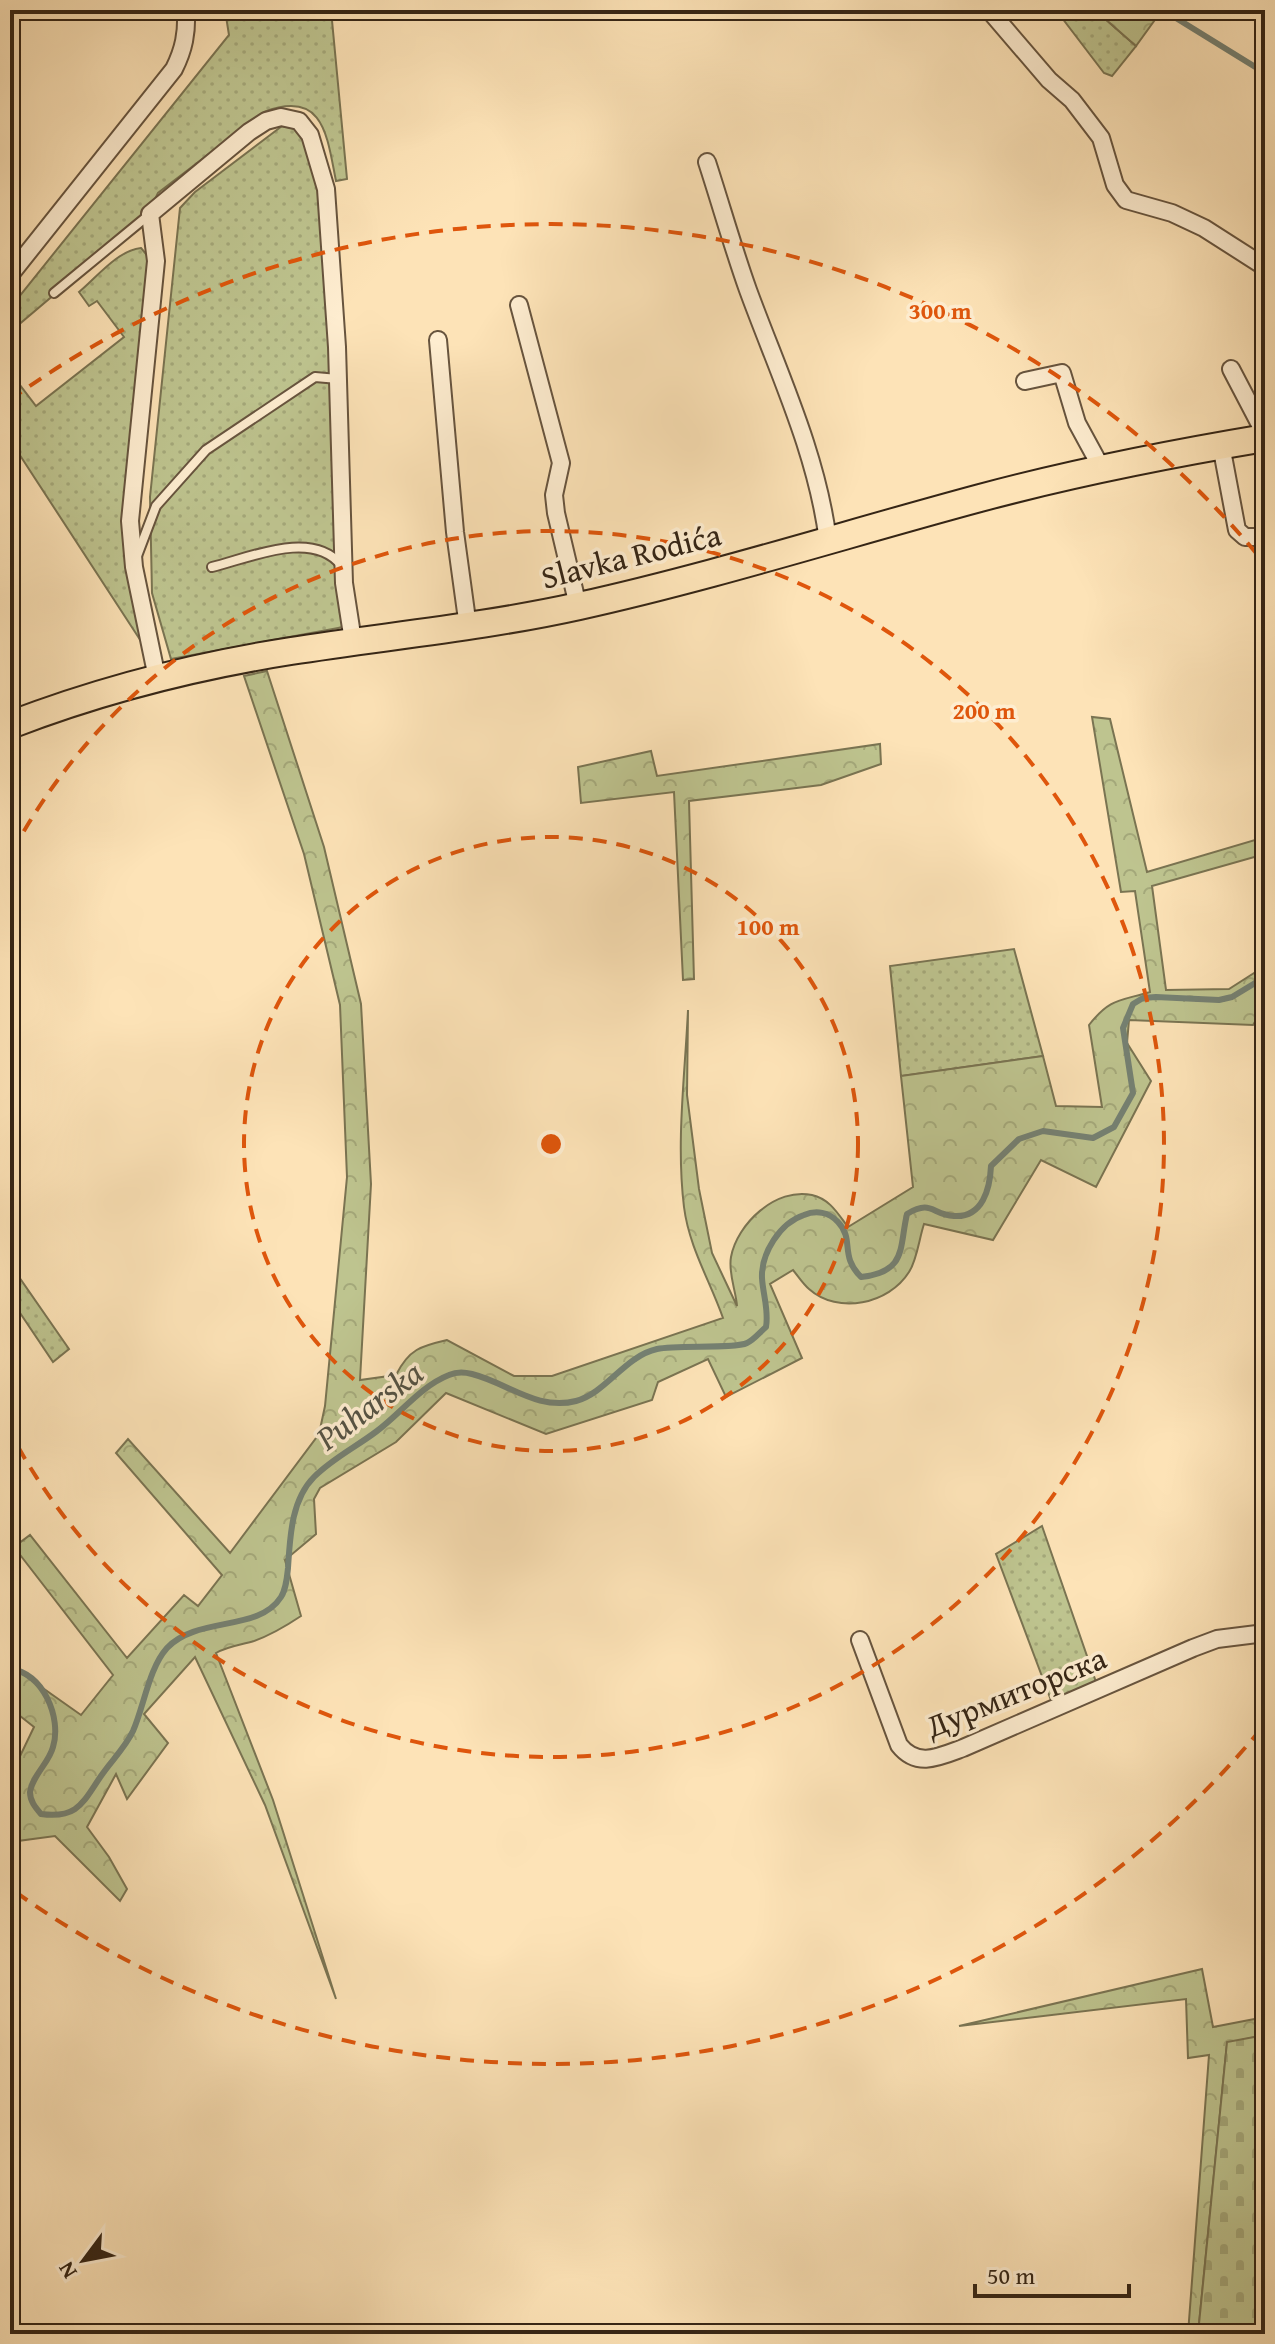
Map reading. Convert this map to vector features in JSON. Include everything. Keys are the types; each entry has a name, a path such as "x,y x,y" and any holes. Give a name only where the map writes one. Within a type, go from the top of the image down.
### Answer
{"main road":[{"name":"Slavka Rodića","path":"10,725 62,705 157,678 287,651 468,627 578,606 983,497 1265,436"}],"street":[{"path":"10,275 174,69 183,52 187,34 186,10"},
{"path":"989,10 1049,80 1072,100 1101,138 1115,185 1126,200 1172,213 1204,228 1265,267"},
{"path":"157,678 134,567 130,521 156,261 150,214 182,185 266,121 281,117 299,121 310,135 326,189 339,379 344,569 353,641"},
{"path":"707,162 748,289 799,422 824,510 828,541"},
{"path":"519,305 561,463 554,495 556,513 578,606"},
{"path":"438,340 455,532 468,627"},
{"path":"1231,369 1265,436"},
{"path":"1025,381 1062,373 1077,423 1102,469"},
{"path":"1221,445 1237,530 1245,537 1265,537"},
{"name":"Дурмиторска","path":"860,1640 899,1745 906,1755 926,1760 963,1748 1217,1639 1265,1633"}],"lane":[{"path":"54,293 150,214"},
{"path":"134,567 156,506 206,450 315,377 339,379"},
{"path":"212,567 296,546 329,553 344,569"}],"green space":[{"path":"225,10 331,10 347,179 336,181 325,133 311,112 299,107 284,107 264,112 158,193 147,216 10,332 10,308 229,35"},
{"path":"1056,10 1095,10 1136,46 1112,76 1104,73"},
{"path":"1095,10 1162,10 1136,46"},
{"path":"282,126 301,130 316,149 349,626 171,659 152,593 150,497 180,208 195,192"},
{"path":"141,248 151,260 125,526 150,655 10,440 10,372 36,406 124,337 97,301 89,306 79,292 116,259"},
{"path":"267,671 324,847 361,1004 371,1184 360,1380 396,1375 411,1354 430,1344 447,1340 514,1376 552,1376 723,1318 695,1250 684,1207 681,1133 688,1010 687,1095 699,1189 712,1253 737,1306 731,1269 735,1245 750,1221 772,1202 798,1194 812,1195 833,1208 848,1227 913,1187 901,1076 1043,1056 1056,1106 1102,1107 1089,1025 1110,1005 1150,992 1135,891 1121,892 1092,717 1110,719 1147,872 1265,837 1265,854 1152,886 1166,990 1229,989 1265,966 1265,1006 1253,1025 1129,1020 1127,1043 1151,1081 1096,1187 1041,1160 993,1240 924,1224 909,1272 889,1292 862,1302 834,1302 821,1297 807,1287 793,1270 770,1284 802,1358 726,1397 708,1359 658,1382 652,1400 546,1434 446,1393 396,1442 320,1488 314,1499 316,1534 285,1560 301,1616 266,1636 216,1653 273,1800 336,1999 265,1805 195,1657 144,1714 168,1743 127,1799 116,1774 87,1827 127,1889 120,1901 55,1836 10,1842 10,1777 34,1727 10,1708 10,1665 81,1715 113,1675 14,1547 30,1535 127,1658 184,1595 198,1606 222,1575 116,1453 128,1439 230,1553 319,1434 325,1406 347,1177 340,1005 304,854 244,676"},
{"path":"880,744 881,764 821,785 689,801 694,979 683,980 674,792 581,803 578,767 651,751 657,776"},
{"path":"1014,949 1043,1056 901,1076 890,966"},
{"path":"10,1264 69,1349 53,1362 10,1298"},
{"path":"1042,1526 1097,1685 1052,1703 996,1554"},
{"path":"1202,1969 1213,2027 1265,2017 1265,2035 1227,2043 1198,2334 1188,2334 1209,2055 1188,2058 1186,1999 959,2026"},
{"path":"1265,2035 1265,2334 1198,2334 1227,2042"}],"waterway":[{"path":"1163,10 1265,73"},
{"name":"Puharska","path":"10,1669 22,1672 40,1687 55,1723 53,1747 31,1786 32,1801 41,1814 71,1811 84,1801 130,1737 156,1666 167,1648 194,1631 243,1620 271,1608 285,1587 293,1520 306,1486 321,1470 377,1431 429,1386 452,1374 466,1373 535,1399 562,1403 587,1397 635,1359 657,1349 747,1343 766,1327 762,1278 765,1259 774,1240 795,1219 813,1213 831,1216 846,1235 851,1262 861,1277 886,1270 898,1256 907,1214 922,1208 954,1216 972,1212 983,1200 991,1166 1019,1139 1043,1131 1093,1138 1114,1127 1133,1093 1123,1028 1133,1004 1143,998 1156,997 1219,1000 1232,997 1265,977"}]}
